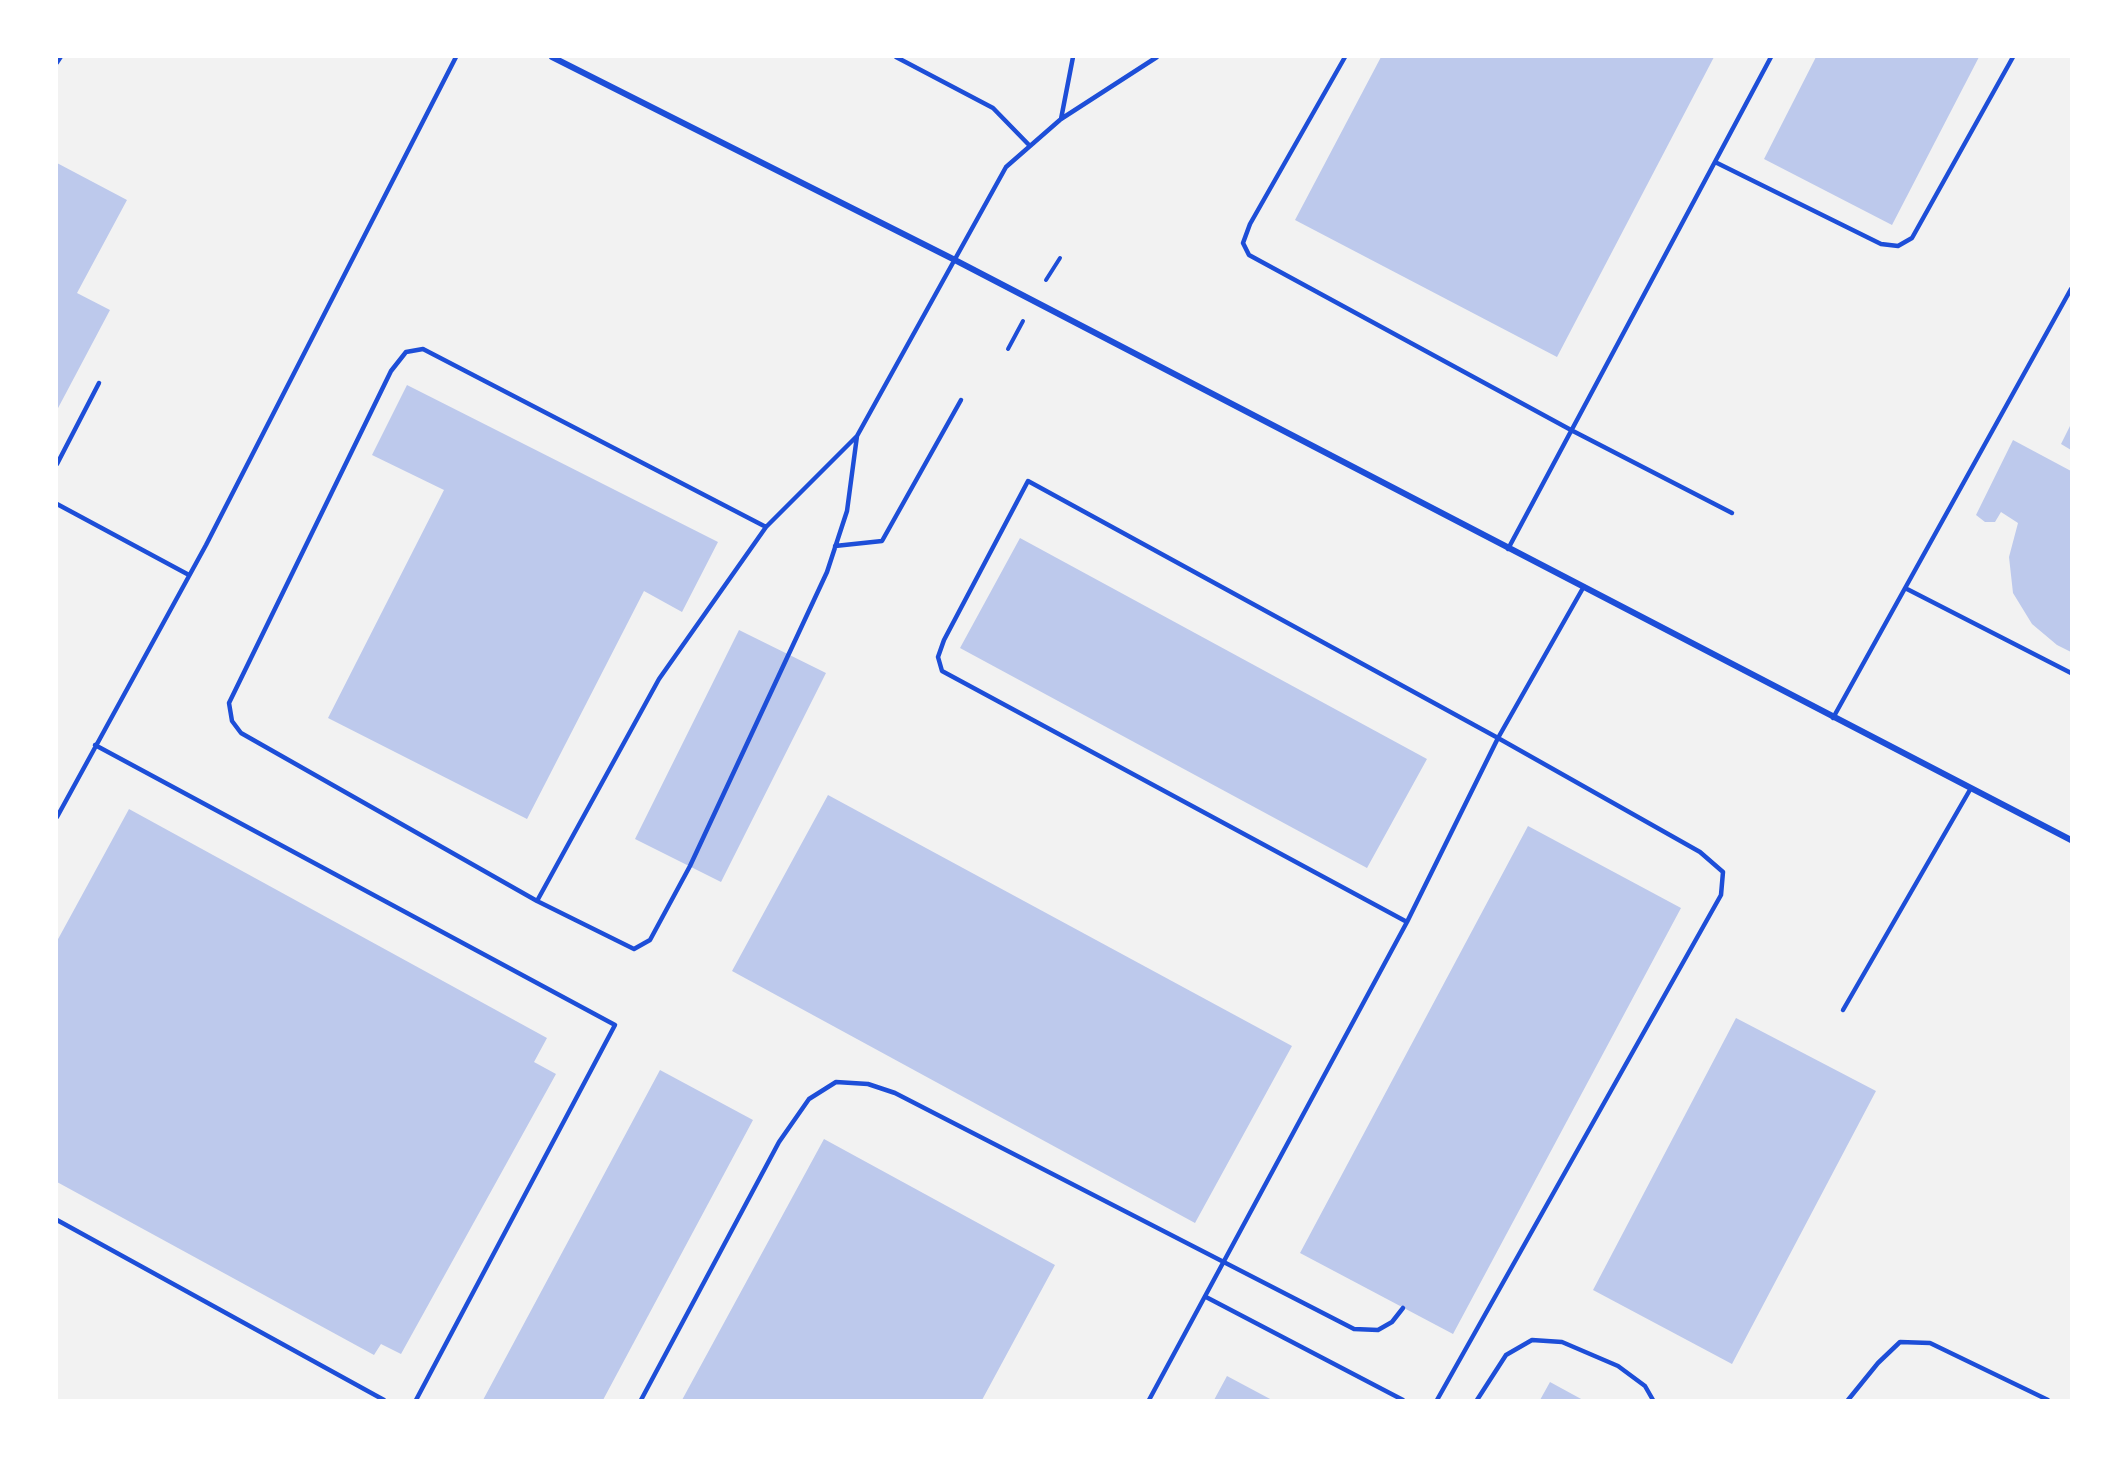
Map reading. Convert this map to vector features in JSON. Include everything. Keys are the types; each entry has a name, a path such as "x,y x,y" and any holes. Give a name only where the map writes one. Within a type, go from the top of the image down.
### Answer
{"street":[{"path":"552,57 953,259 2071,840"}],"lane":[{"path":"57,817 189,575 456,57"},
{"path":"896,57 993,108 1030,146"},
{"path":"1061,119 1073,57"},
{"path":"537,901 658,680 766,527 857,436 1006,167 1061,119 1157,57"},
{"path":"1345,57 1250,224 1243,243 1249,255 1571,430 1732,513"},
{"path":"1508,549 1771,57"},
{"path":"1715,162 1881,244 1898,246 1912,238 2013,57"},
{"path":"1833,718 2071,289"},
{"path":"766,527 423,349 406,352 391,371 229,703 232,721 241,733 537,901 633,949 650,940 690,866 827,572 846,511 857,436"},
{"path":"57,464 99,383"},
{"path":"835,546 882,541 962,400"},
{"path":"1407,922 942,671 938,657 944,640 1028,481 1498,738 1700,852 1723,872 1721,895 1437,1400"},
{"path":"57,504 189,575"},
{"path":"1149,1400 1407,922 1498,738 1583,588"},
{"path":"1906,589 2071,673"},
{"path":"95,745 615,1025 416,1400"},
{"path":"1843,1010 1971,788"},
{"path":"641,1400 779,1142 808,1099 836,1082 868,1084 896,1093 1354,1329 1378,1330 1392,1322 1403,1308"},
{"path":"57,1220 384,1400"},
{"path":"1206,1296 1403,1400"},
{"path":"1477,1400 1506,1355 1532,1340 1562,1342 1618,1366 1645,1386 1653,1400"},
{"path":"1848,1400 1878,1363 1900,1342 1930,1343 2048,1400"}],"path":[{"path":"57,63 61,57"}],"building":[{"path":"1381,57 1714,57 1557,357 1295,220"},
{"path":"1816,57 1979,57 1892,225 1764,159"},
{"path":"57,163 127,200 77,293 110,310 57,410"},
{"path":"407,385 718,542 682,612 644,591 527,819 328,718 444,490 372,455"},
{"path":"2071,424 2071,450 2061,444"},
{"path":"2013,440 2071,471 2071,652 2057,645 2032,624 2013,593 2009,557 2018,523 2001,512 1995,522 1985,522 1976,515"},
{"path":"1020,538 1427,759 1367,868 960,648"},
{"path":"739,630 826,673 721,882 635,839"},
{"path":"828,795 1292,1046 1195,1223 732,971"},
{"path":"129,809 547,1038 534,1062 556,1074 401,1354 381,1344 374,1355 57,1182 57,941"},
{"path":"1528,826 1681,908 1453,1334 1300,1253"},
{"path":"1736,1018 1876,1091 1732,1364 1593,1290"},
{"path":"660,1070 753,1120 603,1400 483,1400"},
{"path":"824,1139 1055,1265 982,1400 682,1400"},
{"path":"1227,1376 1272,1400 1214,1400"},
{"path":"1550,1382 1583,1400 1540,1400"}]}
